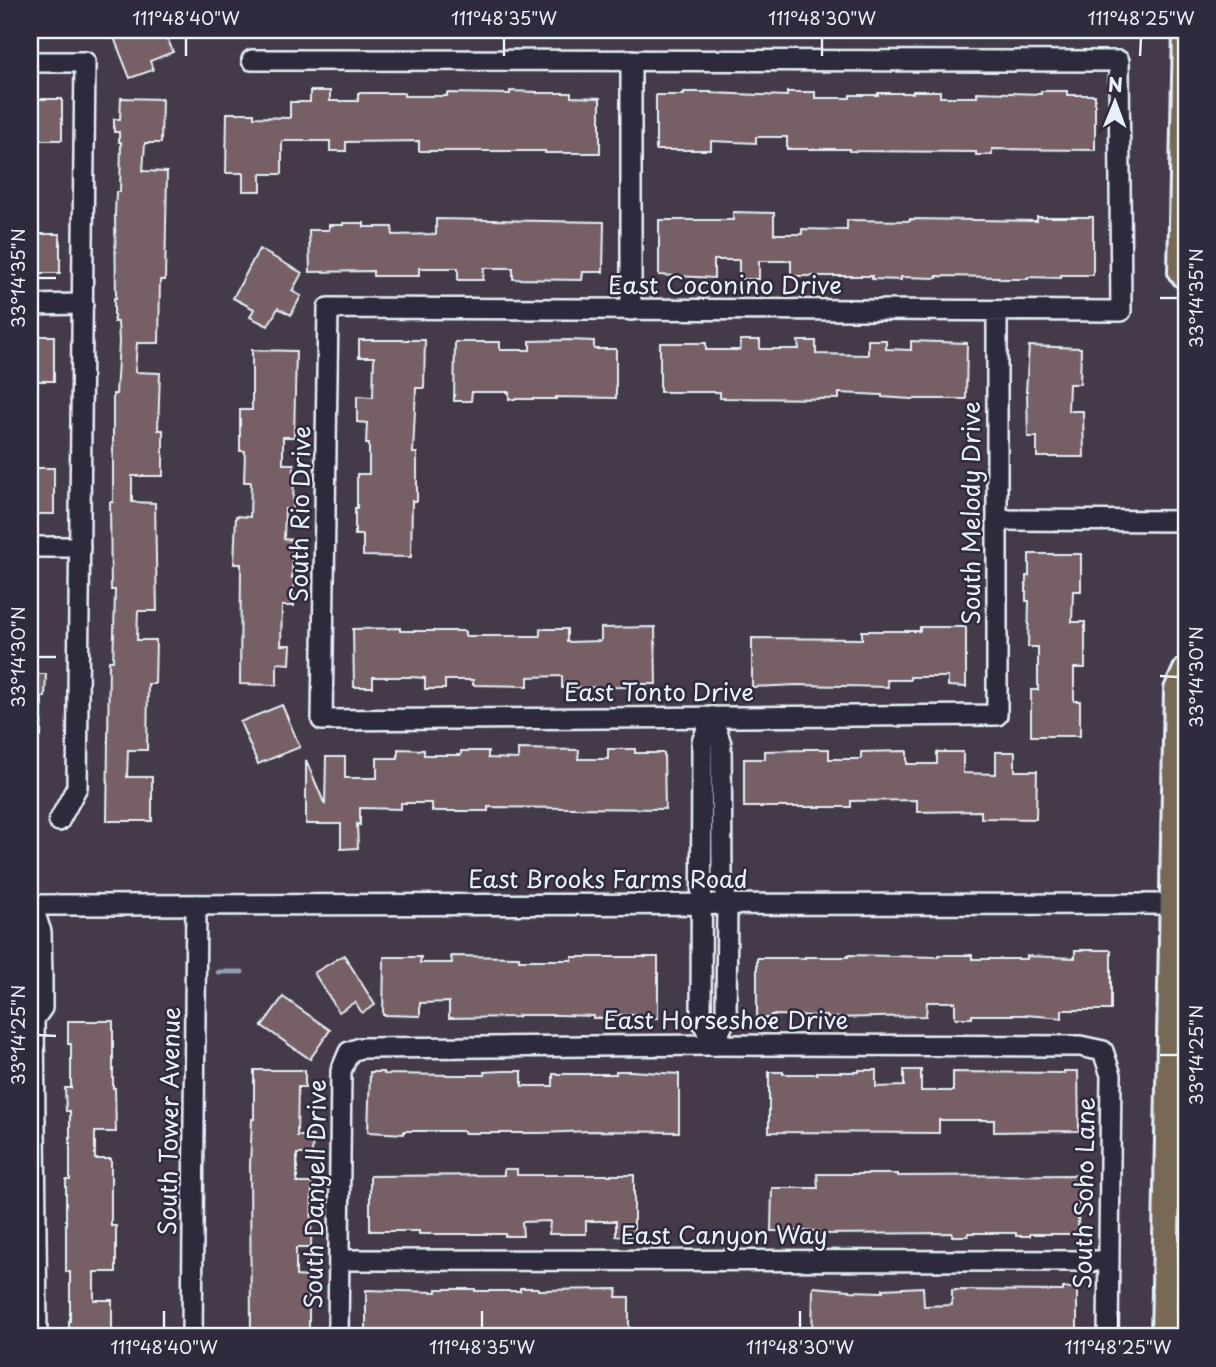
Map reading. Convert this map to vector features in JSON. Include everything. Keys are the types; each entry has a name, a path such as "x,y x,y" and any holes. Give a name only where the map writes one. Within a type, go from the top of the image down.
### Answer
{"main road":[{"path":"1186,30 1181,272 1186,277"},
{"path":"1164,1337 1180,904 1177,690 1186,670"}],"street":[{"path":"252,60 631,60 631,310"},
{"name":"East Coconino Drive","path":"328,308 1121,311 1119,61 631,60"},
{"path":"30,62 85,62 77,787 59,821"},
{"path":"30,305 83,304"},
{"name":"South Rio Drive","path":"322,720 328,308"},
{"name":"South Melody Drive","path":"997,311 997,715"},
{"path":"997,520 1186,521"},
{"path":"30,547 80,547"},
{"name":"East Tonto Drive","path":"322,720 997,715"},
{"path":"712,717 702,742 700,986 701,1018 714,1045"},
{"path":"712,717 721,744 722,877 727,904 726,1017 714,1045"},
{"path":"701,808 722,808"},
{"name":"East Brooks Farms Road","path":"31,908 197,905 1180,904"},
{"name":"South Tower Avenue","path":"192,1337 197,905"},
{"path":"31,908 41,932 36,978 42,1008 31,1018 33,1264 37,1337"},
{"path":"700,986 726,986"},
{"name":"East Horseshoe Drive","path":"349,1052 360,1048 714,1045 1080,1046 1103,1051"},
{"name":"South Soho Lane","path":"1103,1051 1111,1075 1108,1337"},
{"name":"South Danyell Drive","path":"338,1337 341,1071 349,1052"},
{"name":"East Canyon Way","path":"339,1260 1108,1261"}],"building":[{"path":"111,30 164,30 173,52 150,61 153,70 130,78"},
{"path":"310,91 330,91 330,101 358,101 358,93 447,96 447,93 510,94 510,91 571,93 571,97 600,98 600,153 419,151 419,141 346,142 346,151 330,151 330,141 282,141 282,174 261,174 261,191 243,191 243,173 226,173 227,113 254,113 254,117 290,118 290,102 310,102"},
{"path":"940,91 940,97 977,97 977,92 1041,94 1041,91 1095,95 1095,150 992,149 992,155 976,155 976,152 787,149 787,137 756,137 756,143 711,141 711,150 656,150 656,95 711,92 787,96 787,92 815,92 815,98 850,98 850,95"},
{"path":"121,98 162,99 161,143 145,143 143,171 167,172 165,280 160,280 159,343 137,343 135,372 160,373 158,430 163,430 163,476 132,476 132,502 155,503 157,611 138,611 137,640 156,640 155,684 148,684 147,750 128,750 127,777 152,777 152,821 107,821 109,661 113,661 115,590 111,590 110,502 113,502 113,394 116,394 119,342 118,322 114,322 115,214 116,192 120,192 121,142 119,132 114,132 114,119 120,119"},
{"path":"30,99 62,99 62,140 30,140"},
{"path":"733,212 774,213 774,234 802,234 802,229 847,230 847,220 1037,221 1037,217 1093,217 1093,275 1028,279 937,276 901,277 901,280 872,279 872,276 791,276 791,261 759,261 759,279 739,279 739,260 714,260 714,278 659,275 659,220 733,220"},
{"path":"436,219 604,222 603,272 583,272 582,280 513,279 513,268 484,268 483,280 458,280 458,268 419,268 419,276 373,276 373,271 310,272 309,230 329,230 329,225 343,223 364,223 364,227 392,227 393,235 436,234"},
{"path":"30,234 60,234 60,273 30,273"},
{"path":"259,249 302,273 292,291 301,296 291,315 278,308 268,326 250,317 254,309 233,298"},
{"path":"31,336 54,336 54,381 30,381"},
{"path":"359,340 425,340 424,388 416,388 413,453 417,453 417,501 412,501 411,557 363,556 363,535 355,535 357,474 369,474 367,423 357,422 357,396 373,397 374,357 359,357"},
{"path":"740,340 760,340 760,349 799,349 798,341 816,341 816,354 868,355 868,340 886,340 886,349 911,350 911,341 967,343 966,399 911,399 839,393 839,399 720,398 720,392 660,392 660,343 706,343 706,350 740,350"},
{"path":"530,341 594,341 594,349 616,349 616,398 509,399 509,392 472,392 471,401 454,401 455,342 500,342 500,350 530,350"},
{"path":"1029,346 1081,348 1080,384 1069,384 1068,411 1083,411 1084,457 1037,457 1037,437 1028,437 1026,392"},
{"path":"252,350 296,351 294,437 283,437 283,464 294,464 293,509 285,509 284,539 293,540 294,606 282,606 281,645 291,645 290,664 277,663 277,685 240,684 241,564 234,564 236,516 250,517 251,482 244,482 245,451 240,451 240,410 252,410"},
{"path":"30,468 54,468 54,514 31,514"},
{"path":"1029,554 1081,554 1081,591 1073,591 1072,622 1085,622 1085,668 1074,668 1074,701 1080,701 1080,736 1031,736 1031,690 1038,690 1038,647 1028,647 1029,601 1026,601 1026,576 1029,576"},
{"path":"655,627 656,684 562,688 562,676 528,677 528,686 473,685 473,680 445,680 445,689 425,689 425,678 373,677 373,687 354,687 353,629 465,631 465,636 540,636 540,629 567,629 567,642 601,641 601,628"},
{"path":"920,627 966,627 966,687 948,686 948,677 910,677 910,680 887,680 888,687 752,687 752,638 862,639 862,631 920,631"},
{"path":"30,674 46,674 45,697 42,697 41,737 30,736"},
{"path":"282,705 300,747 258,764 240,722"},
{"path":"398,749 424,750 424,755 461,755 461,751 488,751 488,758 518,759 518,749 579,750 578,759 608,759 608,749 664,753 665,809 488,807 488,811 432,811 432,803 401,803 401,809 360,808 360,825 357,824 358,848 341,849 341,824 306,824 306,760 325,805 326,757 345,757 345,778 377,778 377,758 398,758"},
{"path":"829,749 829,759 861,759 861,752 907,751 907,764 937,764 937,752 963,752 963,773 996,774 996,752 1015,752 1015,771 1037,771 1036,819 981,818 981,811 917,812 917,800 851,801 851,807 744,807 744,759 765,759 765,751"},
{"path":"1075,950 1111,950 1111,1010 1062,1010 1062,1018 972,1015 972,1018 955,1018 955,1002 927,1002 926,1016 828,1018 771,1015 772,1018 757,1018 757,958 972,955 972,959 1027,959 1027,956 1075,958"},
{"path":"344,955 375,1005 362,1013 355,1002 339,1012 314,973"},
{"path":"451,956 519,957 519,960 658,957 658,1018 643,1018 643,1015 593,1018 518,1015 449,1018 449,1002 420,1003 420,1016 383,1015 384,957 421,957 420,963 452,963"},
{"path":"283,997 330,1030 310,1059 262,1026"},
{"path":"68,1021 113,1021 116,1132 95,1132 95,1159 111,1159 111,1226 116,1226 116,1272 94,1272 94,1300 112,1300 112,1337 69,1337 70,1272 66,1272 66,1180 70,1180 70,1111 66,1111 65,1088 71,1088"},
{"path":"254,1070 305,1070 305,1087 298,1087 297,1136 313,1136 312,1154 297,1154 297,1183 312,1183 311,1248 296,1248 296,1276 311,1277 309,1337 251,1337 250,1166"},
{"path":"876,1070 876,1087 904,1086 904,1070 921,1070 921,1091 953,1091 953,1072 1078,1071 1079,1131 994,1132 994,1120 939,1120 939,1133 769,1132 769,1072 817,1074"},
{"path":"522,1071 522,1086 553,1086 553,1074 616,1074 616,1071 630,1071 679,1074 679,1132 368,1132 370,1072 485,1075 484,1072"},
{"path":"504,1169 517,1169 517,1175 634,1175 634,1236 616,1236 616,1221 586,1221 586,1234 549,1234 550,1221 522,1222 523,1236 370,1231 370,1176 504,1175"},
{"path":"817,1174 1079,1175 1078,1234 1016,1236 1016,1233 968,1233 968,1236 952,1236 952,1233 818,1234 818,1231 771,1231 772,1188 818,1188"},
{"path":"813,1287 883,1292 883,1289 923,1287 924,1306 952,1305 952,1290 1063,1291 1063,1288 1077,1288 1077,1337 812,1337"},
{"path":"520,1288 617,1289 616,1297 629,1297 629,1337 366,1337 366,1290 520,1291"}],"waterway":[{"path":"218,972 242,972"}]}
